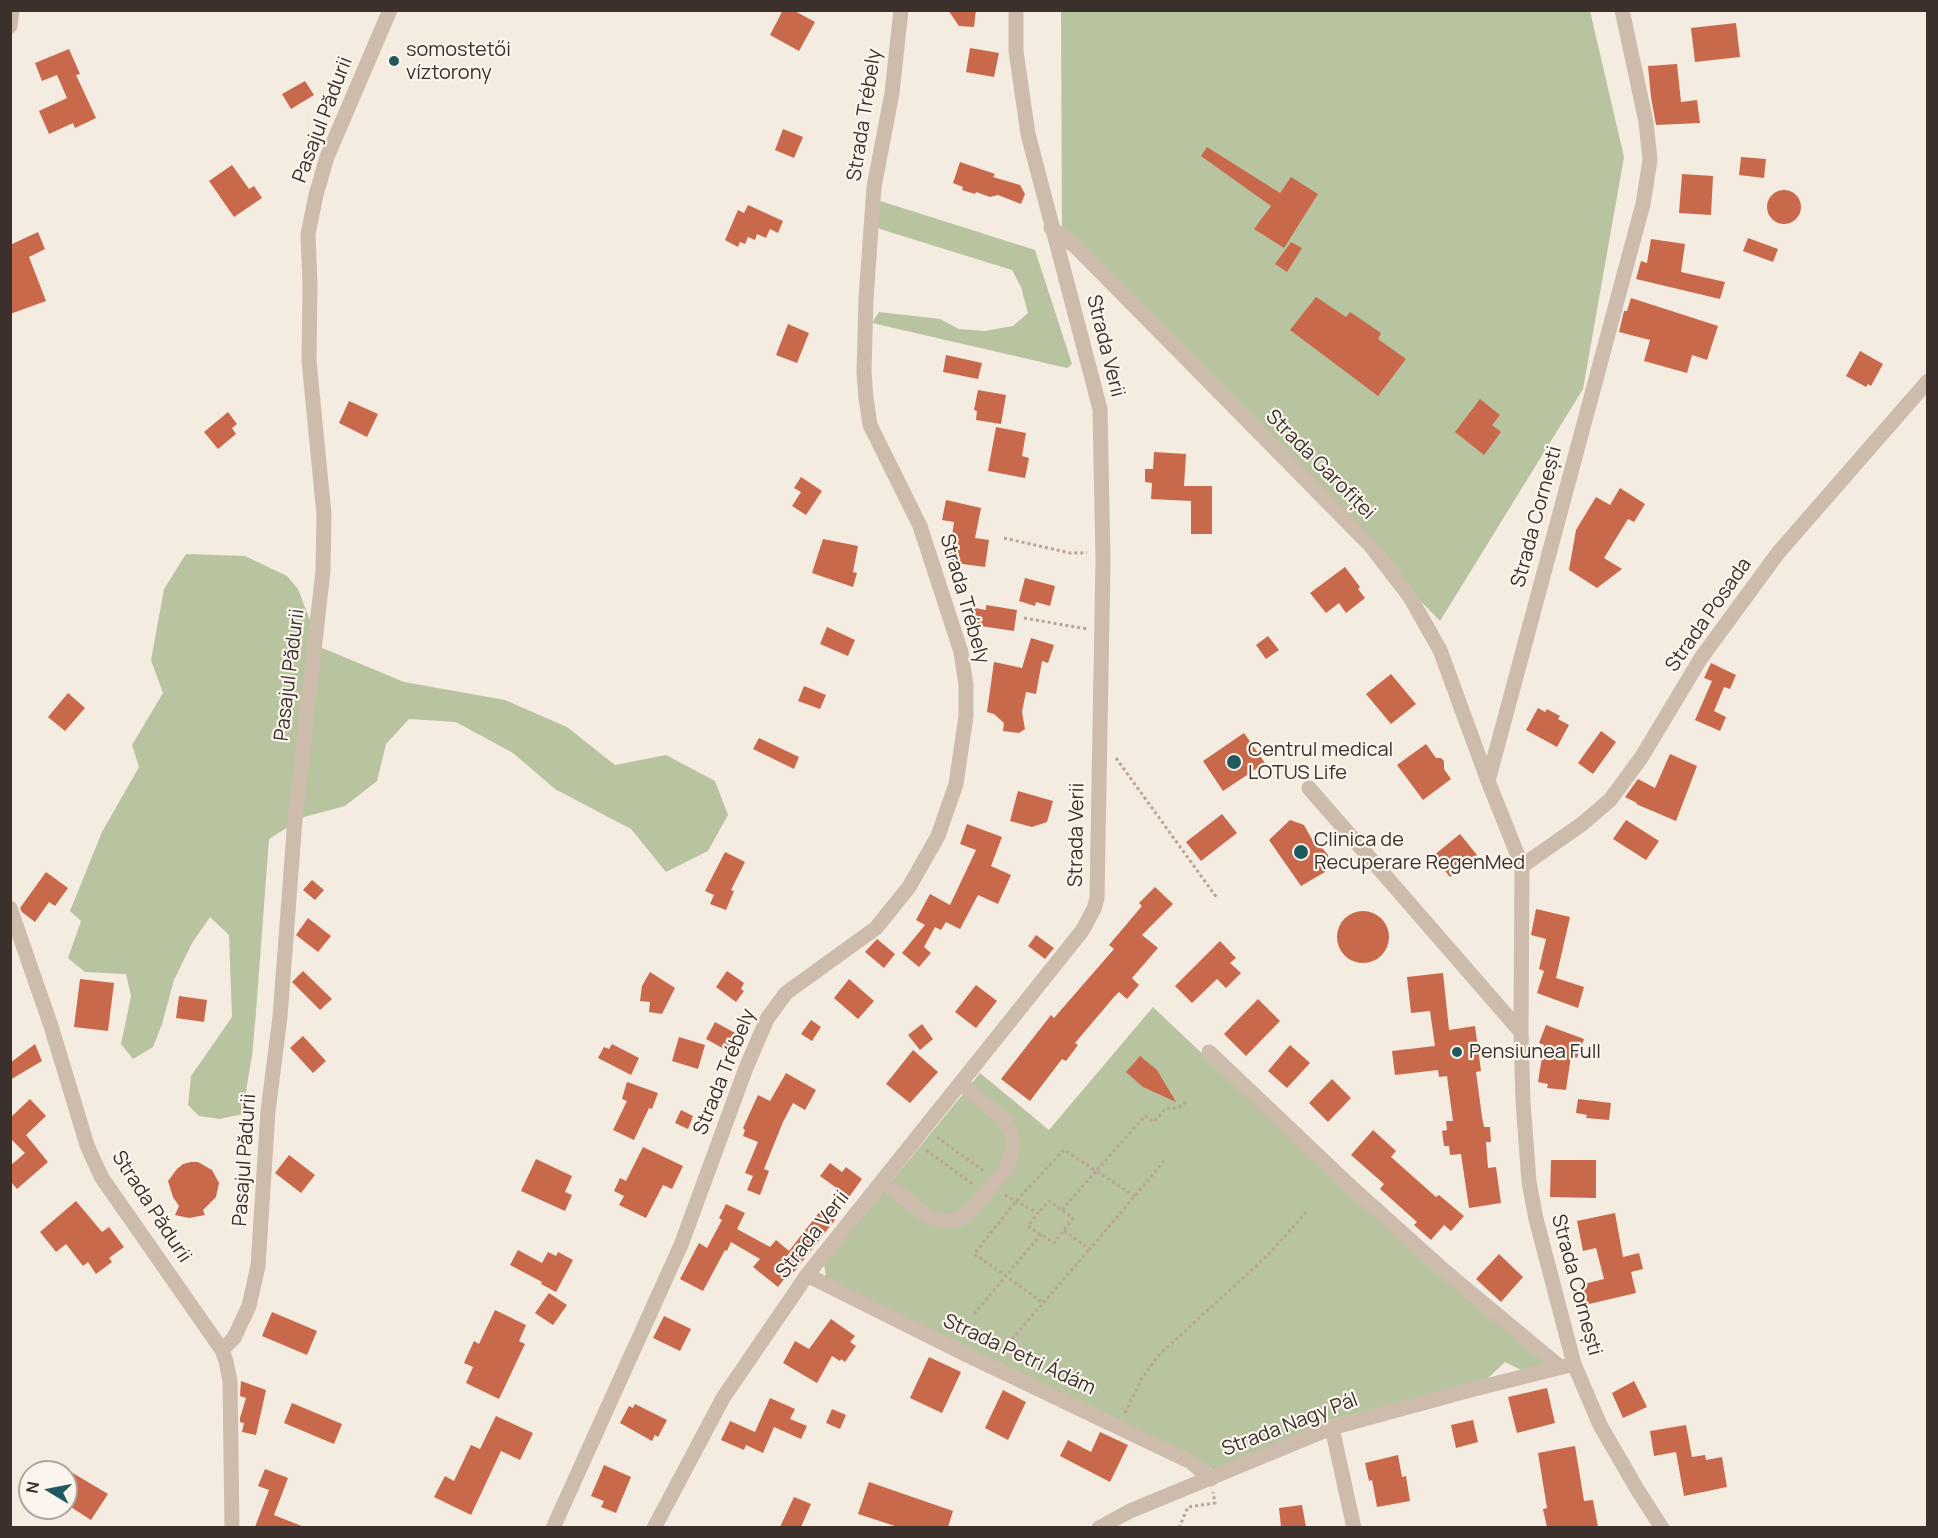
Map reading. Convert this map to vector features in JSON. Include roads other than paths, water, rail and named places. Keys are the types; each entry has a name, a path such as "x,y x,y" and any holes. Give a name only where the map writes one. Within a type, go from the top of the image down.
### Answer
{"street":[{"path":"10,26 12,10"},
{"name":"Pasajul Pădurii","path":"222,1350 234,1338 249,1306 258,1266 268,1111 280,1017 295,819 323,571 324,514 309,361 308,234 327,157 390,10"},
{"name":"Strada Trébely","path":"553,1527 681,1245 746,1068 767,1018 786,993 876,928 909,887 938,836 956,784 966,716 966,685 961,652 920,526 870,425 864,372 866,298 874,187 892,93 901,10"},
{"name":"Strada Verii","path":"654,1527 723,1398 807,1275 1082,931 1094,909 1097,898 1103,560 1100,409 1028,134 1016,51 1016,10"},
{"name":"Strada Cornești","path":"1622,10 1646,122 1650,160 1643,204 1488,781 1522,866 1522,1102 1529,1182 1567,1366 1637,1489 1662,1527"},
{"name":"Strada Garofiței","path":"1051,228 1076,248 1370,545 1404,588 1440,650 1488,781"},
{"name":"Strada Posada","path":"1522,866 1582,824 1610,800 1641,758 1701,658 1778,553 1928,381"},
{"path":"1309,788 1521,1032"},
{"name":"Strada Pădurii","path":"10,908 51,1026 87,1145 102,1178 222,1350 230,1381 232,1527"},
{"path":"1209,1052 1348,1184 1447,1273 1567,1366"},
{"path":"882,1181 928,1217 944,1221 958,1220 969,1212 1007,1168 1012,1153 1012,1137 1005,1121 961,1083"},
{"name":"Strada Petri Ádám","path":"807,1275 963,1353 1191,1462 1211,1479"},
{"name":"Strada Nagy Pál","path":"1099,1527 1130,1511 1332,1428 1567,1366"},
{"path":"1332,1428 1354,1527"}],"place":[{"name":"somostetői víztorony","path":"394,61"},
{"name":"Centrul medical LOTUS Life","path":"1234,762"},
{"name":"Clinica de Recuperare RegenMed","path":"1301,852"},
{"name":"Pensiunea Full","path":"1457,1052"}]}
